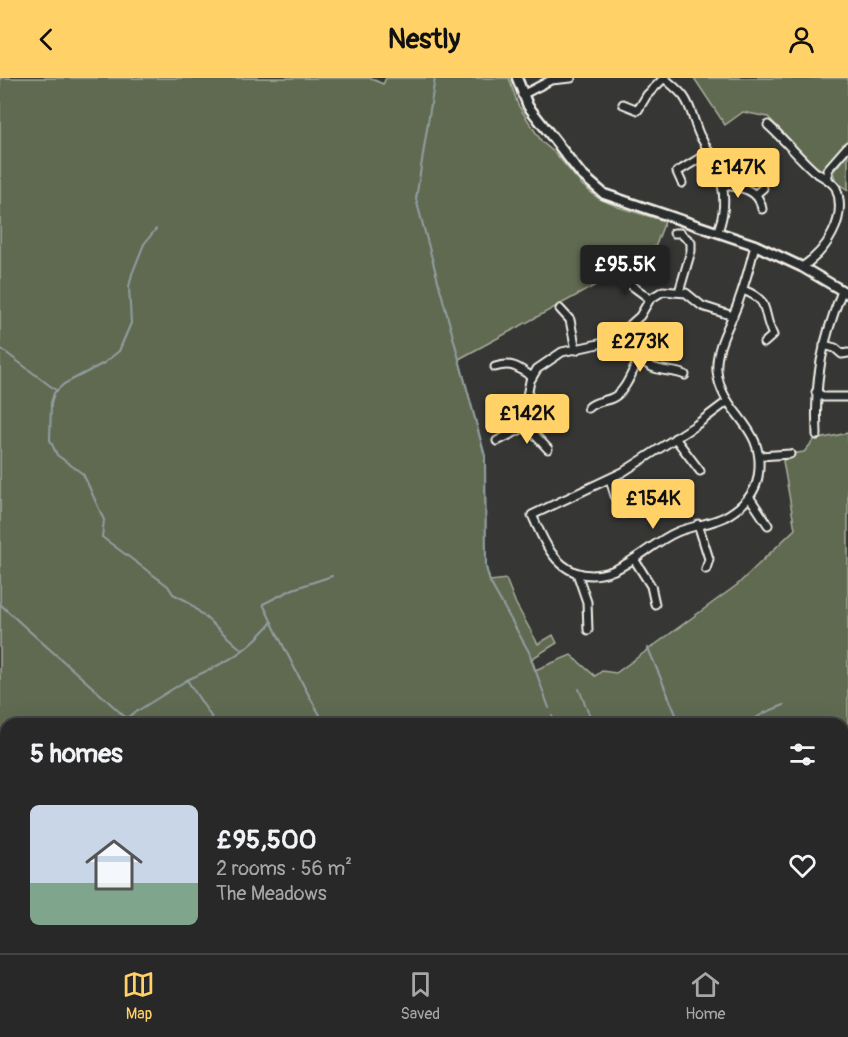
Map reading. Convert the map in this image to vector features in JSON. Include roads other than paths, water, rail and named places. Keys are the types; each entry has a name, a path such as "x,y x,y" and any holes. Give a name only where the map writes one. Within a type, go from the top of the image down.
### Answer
{"street":[{"path":"517,78 522,95 581,174 596,189 615,199 755,245 802,267 845,292 824,345 816,392 817,435"},
{"path":"522,95 551,80 572,78"},
{"path":"623,104 638,110 647,95 664,78 685,98 700,135 719,170 725,199 724,214 718,231"},
{"path":"768,125 816,172 828,178 842,196 843,210 840,226 826,250 802,267"},
{"path":"691,140 700,135"},
{"path":"828,178 827,170 848,146"},
{"path":"682,183 677,172 710,152"},
{"path":"722,185 744,188 756,194 761,200 762,208"},
{"path":"756,194 762,188"},
{"path":"674,233 680,233 691,242 691,251 679,292"},
{"path":"577,573 604,574 618,569 666,536 727,516 750,498 758,478 760,456 756,439 720,389 717,369 720,348 743,290 755,245"},
{"path":"625,272 627,287 650,299"},
{"path":"743,290 758,296 762,302 773,335 764,343"},
{"path":"548,449 534,434 530,425 527,396 532,377 537,369 556,356 612,342 640,316 650,299 663,291 686,293 702,306 733,316"},
{"path":"560,309 573,318 576,350"},
{"path":"623,333 640,357 652,367 673,370 685,375"},
{"path":"824,345 839,346 842,354 848,352"},
{"path":"588,408 614,397 622,390 640,357"},
{"path":"495,368 507,363 516,365 532,377"},
{"path":"816,392 824,397 848,397"},
{"path":"596,393 600,401"},
{"path":"588,630 587,602 577,573 552,553 541,538 532,515 610,479 728,401"},
{"path":"497,441 509,438 530,425"},
{"path":"675,438 700,471"},
{"path":"760,456 790,454"},
{"path":"610,479 618,506 623,513"},
{"path":"750,498 768,525"},
{"path":"698,524 709,559 706,569"},
{"path":"634,559 651,586 655,604"}],"waterway":[{"path":"435,78 416,199 485,456 486,567 490,582 529,652 549,708"},
{"path":"156,229 144,244 132,274 129,287 131,323 119,351 104,363 64,384 54,393 51,403 50,440 57,455 83,474 104,520 102,537 168,586 173,594 187,601 242,650"},
{"path":"0,348 57,391"},
{"path":"320,715 263,604 293,589 332,576"},
{"path":"0,604 126,718"},
{"path":"187,680 234,657 253,642 272,622"},
{"path":"648,648 677,718"},
{"path":"126,718 187,680 212,718"},
{"path":"579,689 591,718"},
{"path":"756,718 784,705"}]}
